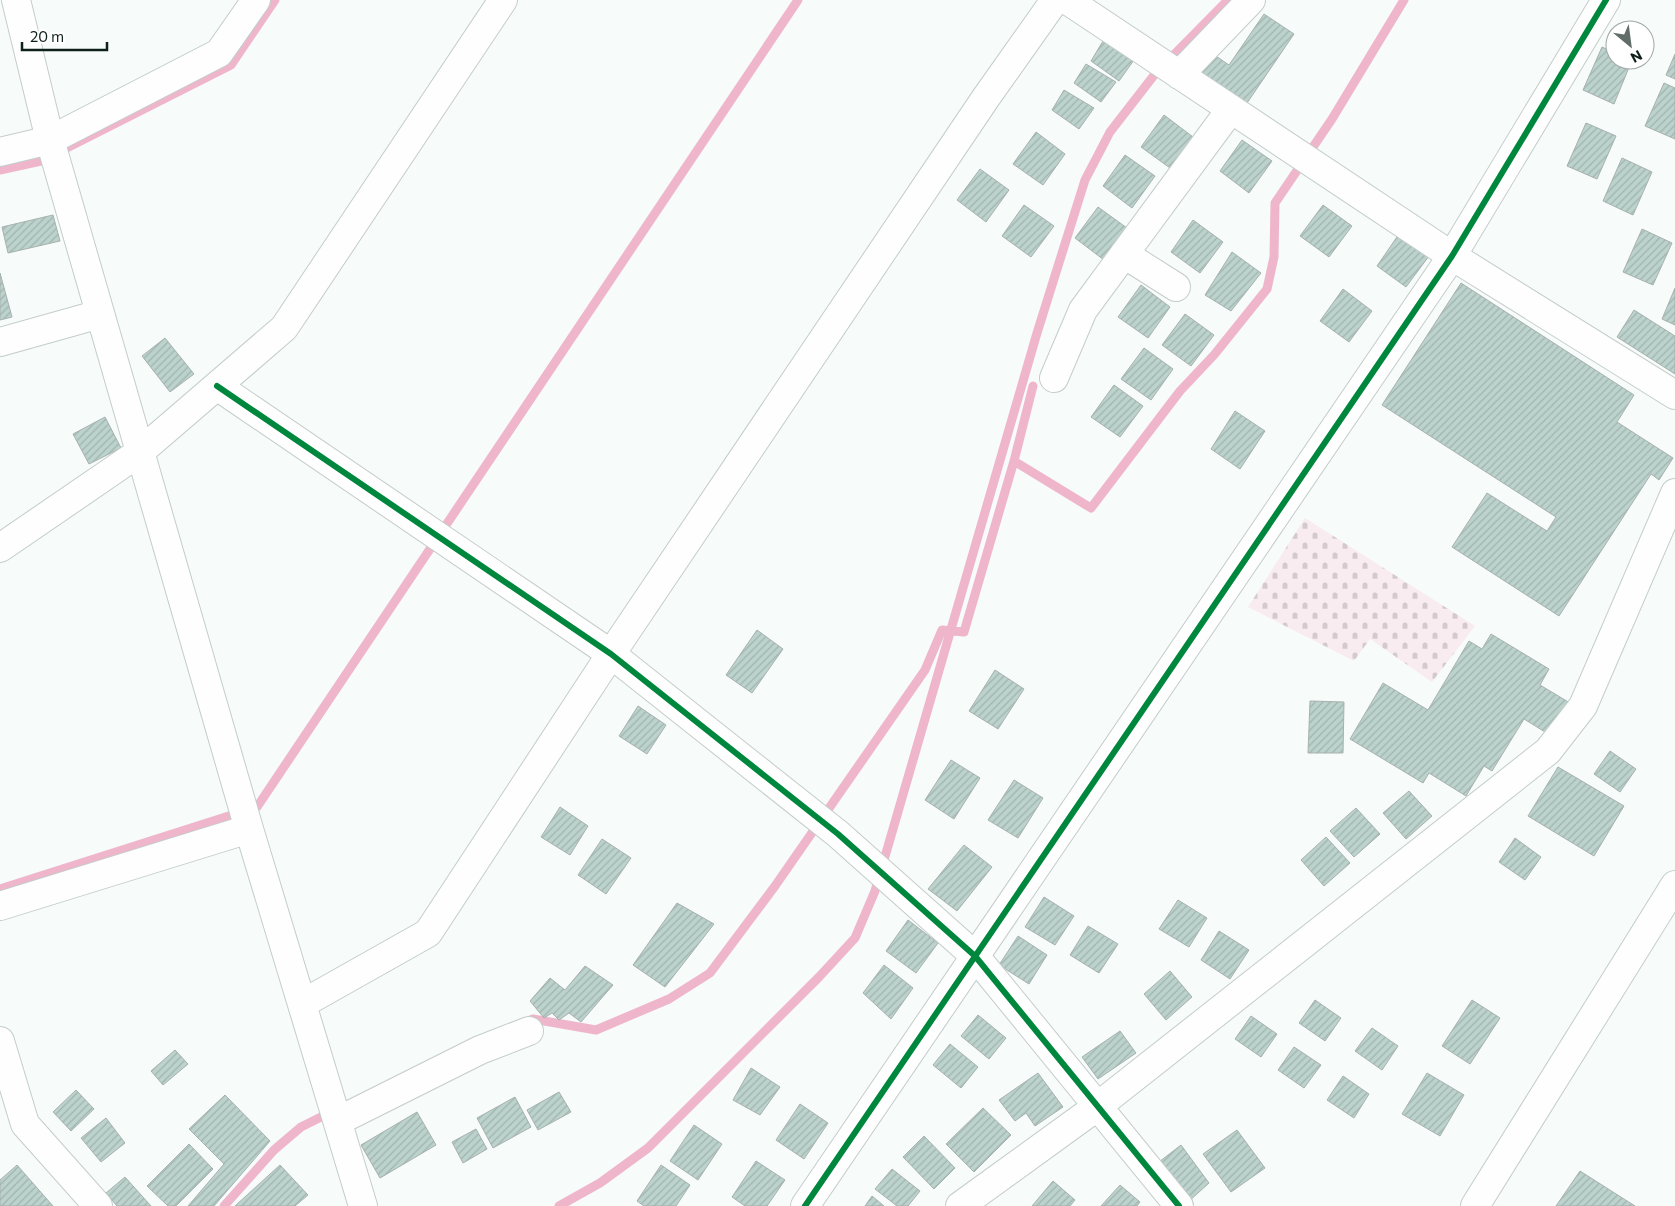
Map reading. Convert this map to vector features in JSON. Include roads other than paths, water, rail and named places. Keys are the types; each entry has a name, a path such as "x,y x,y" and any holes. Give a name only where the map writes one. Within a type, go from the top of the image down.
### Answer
{"street":[{"path":"16,0 50,140 100,314 249,829 363,1206"},
{"path":"0,152 50,140 220,53 256,0"},
{"path":"0,548 140,452 284,328 503,0"},
{"path":"302,1004 428,933 611,654 984,99 1055,0"},
{"path":"1067,0 1452,256 1675,395"},
{"path":"1179,75 1251,0"},
{"path":"805,1206 1452,256 1606,0"},
{"path":"1054,378 1083,310 1231,109"},
{"path":"1124,254 1176,287"},
{"path":"0,342 100,314"},
{"path":"217,386 611,654 838,834 975,956 1179,1206"},
{"path":"960,1206 1098,1106 1548,751 1583,706 1675,493"},
{"path":"0,906 249,829"},
{"path":"1475,1206 1675,885"},
{"path":"338,1121 480,1050 528,1031"},
{"path":"0,1042 26,1124 98,1206"}],"waterway":[{"path":"0,170 41,161 231,65 275,0"},
{"path":"0,889 257,807 798,0"},
{"path":"559,1206 600,1183 648,1148 819,977 855,938 875,891 1037,333 1085,180 1110,132 1155,74 1228,0"},
{"path":"1033,386 1014,461 1091,508 1180,391 1214,355 1267,289 1274,257 1275,203 1332,119 1404,0"},
{"path":"526,1022 533,1019 596,1030 669,999 710,973 775,886 925,670 942,630 964,632 1014,461"},
{"path":"224,1206 274,1150 301,1127 331,1112"}]}
